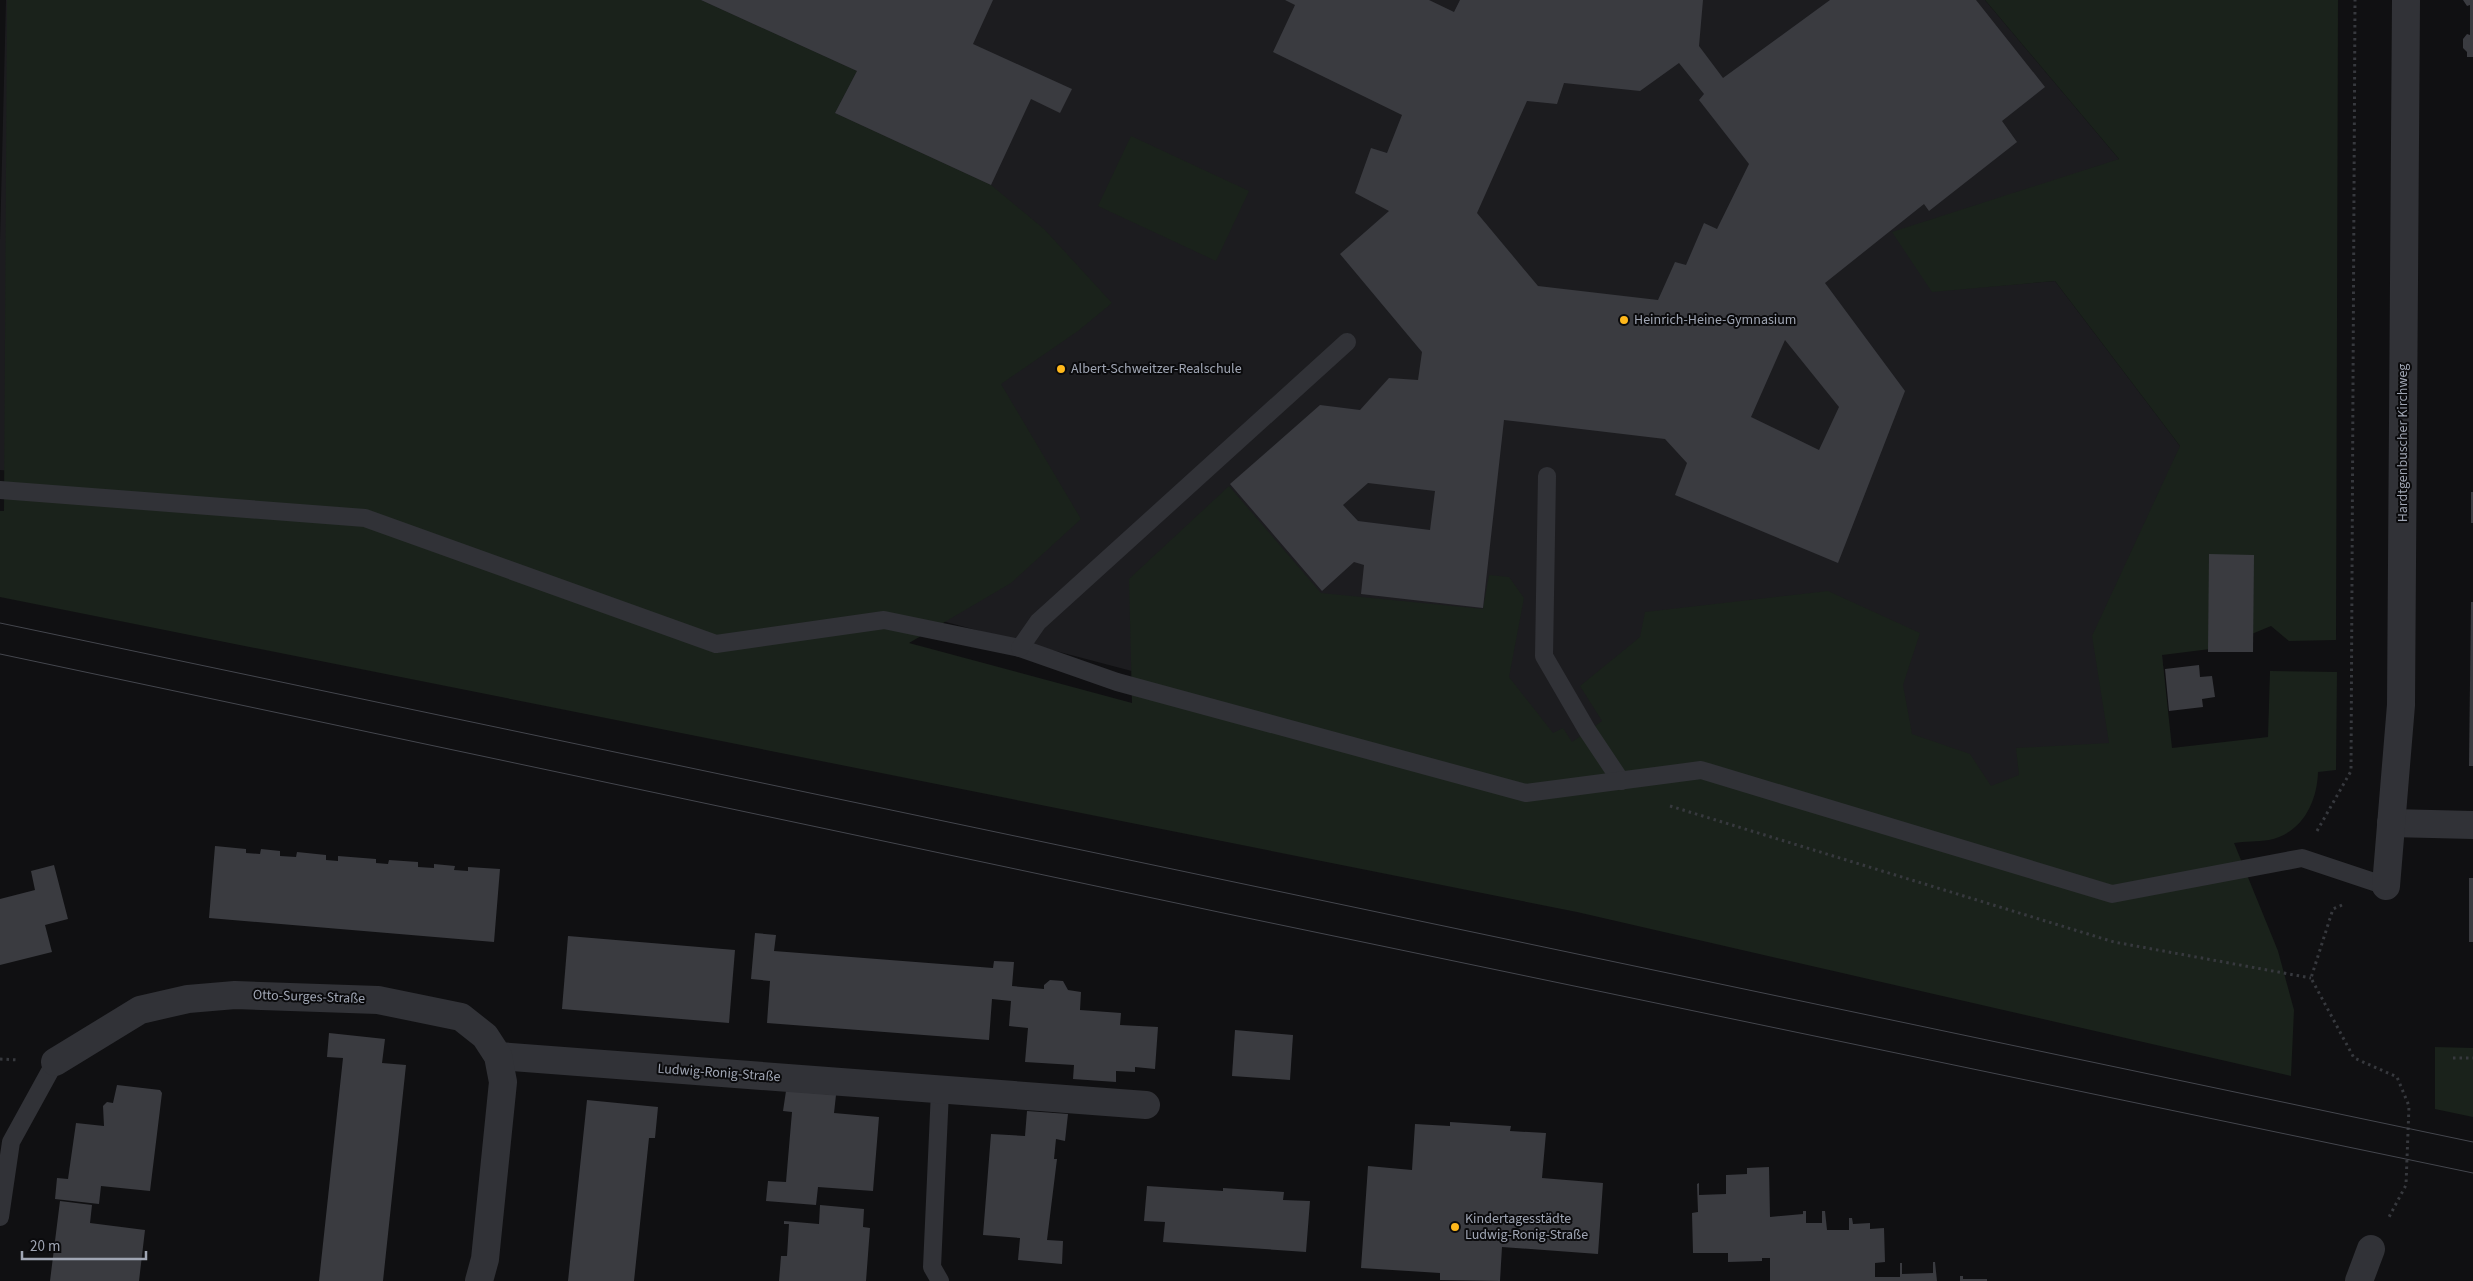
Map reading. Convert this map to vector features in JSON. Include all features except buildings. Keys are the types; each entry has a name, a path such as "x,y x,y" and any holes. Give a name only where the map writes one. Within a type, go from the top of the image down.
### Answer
{"street":[{"name":"Hardtgenbuscher Kirchweg","path":"2386,886 2401,706 2406,0"},
{"path":"2391,823 2473,825"},
{"name":"Otto-Surges-Straße","path":"55,1062 140,1010 188,999 235,995 378,1000 461,1018 485,1036 498,1056 503,1082 485,1259 479,1281"},
{"name":"Ludwig-Ronig-Straße","path":"498,1056 940,1091 1146,1105"},
{"path":"2359,1281 2371,1250"}],"lane":[{"path":"1020,648 1038,622 1347,342"},
{"path":"1546,476 1544,656 1587,730 1621,781"},
{"path":"0,490 365,518 716,644 884,620 1020,648 1117,682 1526,793 1701,770 2112,894 2302,858 2386,886"},
{"name":"Otto-Surges-Straße","path":"0,1217 11,1142 55,1062"},
{"path":"940,1091 932,1267 940,1281"}],"path":[{"path":"2302,858 2351,771 2355,0"},
{"path":"1621,781 1675,808 2114,942 2311,978"},
{"path":"2371,1250 2406,1185 2409,1106 2397,1077 2354,1058 2311,978 2333,909 2386,886"},
{"path":"2453,1058 2473,1058"}],"shaded area":[{"name":"Albert-Schweitzer-Realschule","path":"6,0 1985,0 2119,159 1932,291 2055,281 2180,446 2162,655 2171,748 2233,843 1533,777 870,602 363,497 0,470 0,240"},
{"path":"7,0 701,0 857,71 835,113 991,185 1044,229 1112,303 1078,331 1001,384 1081,519 1011,583 909,643 1132,703 1129,579 1229,486 1321,593 1483,609 1489,575 1509,577 1524,598 1509,677 1553,733 1563,728 1572,742 1602,721 1580,686 1640,637 1645,612 1828,591 1920,633 1903,685 1912,734 1970,754 1991,786 2019,775 2016,748 2109,743 2092,636 2180,446 2055,281 1932,292 1892,232 2119,159 1985,0 2338,0 2336,640 2289,641 2271,626 2218,648 2162,655 2172,748 2268,737 2270,671 2337,672 2336,770 2318,772 2315,795 2311,805 2299,824 2290,831 2269,840 2234,843 2278,951 2294,1010 2291,1076 1577,912 0,597 0,511 4,511"},
{"path":"1131,136 1249,191 1216,261 1098,206"},
{"path":"2435,1047 2473,1048 2473,1117 2435,1109"}],"tram line":[{"path":"0,623 2473,1142"},
{"path":"0,654 1228,914 2473,1173"}],"place":[{"name":"Heinrich-Heine-Gymnasium","path":"1624,320"},
{"name":"Albert-Schweitzer-Realschule","path":"1061,369"},
{"name":"Kindertagesstädte Ludwig-Ronig-Straße","path":"1455,1227"}]}
